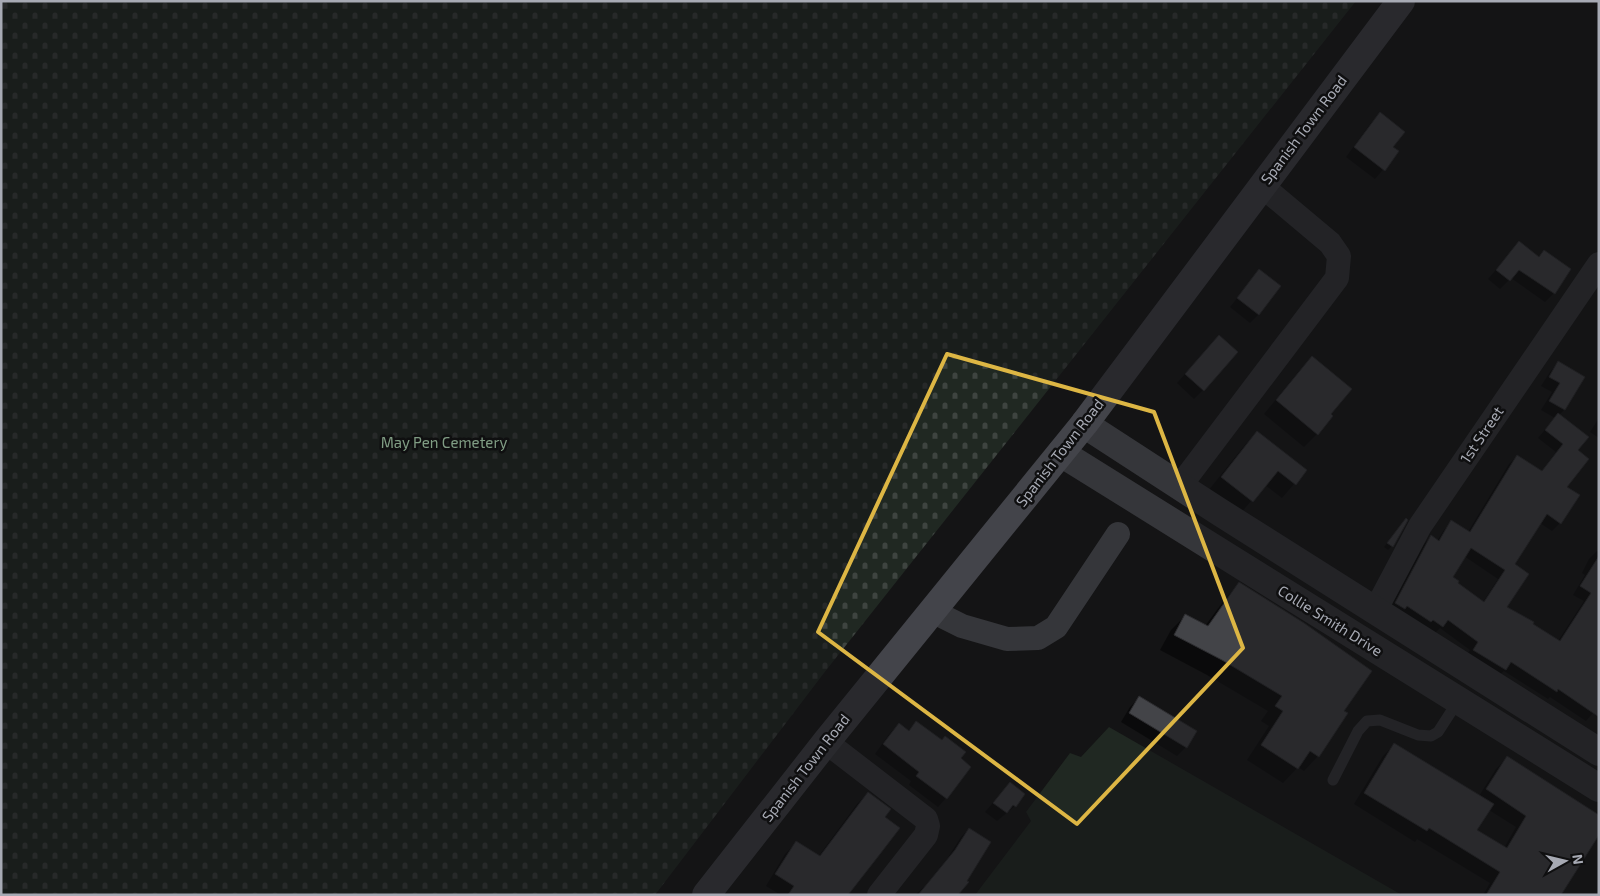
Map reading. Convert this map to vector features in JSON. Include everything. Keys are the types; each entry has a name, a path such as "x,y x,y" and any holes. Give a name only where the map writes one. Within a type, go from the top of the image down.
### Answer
{"main road":[{"name":"Spanish Town Road","path":"706,895 826,742 1084,424 1401,1"}],"street":[{"path":"1180,486 1337,278 1338,256 1330,243 1262,186"},
{"name":"1st Street","path":"1375,611 1420,526 1599,264"},
{"path":"1084,424 1375,611 1598,749"},
{"name":"Collie Smith Drive","path":"1061,452 1599,788"},
{"path":"932,611 962,626 1007,639 1038,638 1056,627 1118,534"},
{"path":"826,742 926,819 928,826 926,835 879,895"}],"lane":[{"path":"1333,780 1358,731 1367,721 1380,720 1418,735 1431,736 1438,732 1458,701"}],"highlighted area":[{"path":"947,354 1154,412 1243,648 1077,824 818,632"}],"green space":[{"name":"May Pen Cemetery","path":"1,1 1356,1 824,673 655,895 1,895"},
{"path":"1109,727 1402,895 975,895 1031,821 1026,812 1070,753 1081,757"}],"building":[{"path":"1380,112 1405,132 1393,147 1399,151 1385,171 1354,147"},
{"path":"1519,241 1539,257 1544,250 1571,269 1555,294 1519,270 1510,281 1496,270"},
{"path":"1259,269 1281,286 1259,315 1237,298"},
{"path":"1219,335 1238,352 1204,391 1185,374"},
{"path":"1312,356 1352,389 1331,414 1333,416 1318,435 1276,400"},
{"path":"1558,361 1585,377 1565,410 1549,401 1560,383 1549,377"},
{"path":"1558,413 1589,437 1578,450 1589,459 1567,487 1580,495 1561,524 1547,514 1515,564 1529,574 1507,607 1534,622 1533,624 1560,641 1591,593 1580,586 1599,556 1599,717 1558,689 1557,692 1511,662 1506,670 1473,650 1478,642 1448,620 1443,627 1433,620 1431,622 1407,606 1405,609 1395,603 1431,535 1439,541 1451,520 1470,532 1517,455 1542,471 1563,444 1545,430","holes":["1471,548 1505,570 1484,602 1458,583 1459,581 1453,577"]},
{"path":"1257,431 1307,470 1296,485 1278,471 1253,502 1221,477"},
{"path":"1406,518 1408,520 1393,547 1387,543"},
{"path":"1239,582 1304,623 1372,671 1344,711 1348,713 1319,757 1310,751 1298,769 1261,745 1283,711 1275,706 1282,696 1222,660 1174,635 1185,614 1208,626"},
{"path":"1139,696 1197,731 1187,748 1129,713"},
{"path":"916,721 942,740 945,736 966,752 961,758 971,767 947,799 916,776 919,772 883,744 899,723 909,731"},
{"path":"1394,743 1494,804 1477,830 1507,848 1526,816 1486,789 1507,756 1599,815 1599,835 1561,895 1486,895 1500,872 1429,828 1427,831 1364,793"},
{"path":"1010,782 1025,794 1016,807 1013,805 1007,813 993,803"},
{"path":"868,792 891,809 885,817 900,828 880,854 848,895 788,895 794,886 775,874 796,841 820,856"},
{"path":"969,828 991,842 967,881 969,882 958,895 918,895 955,850"}]}
